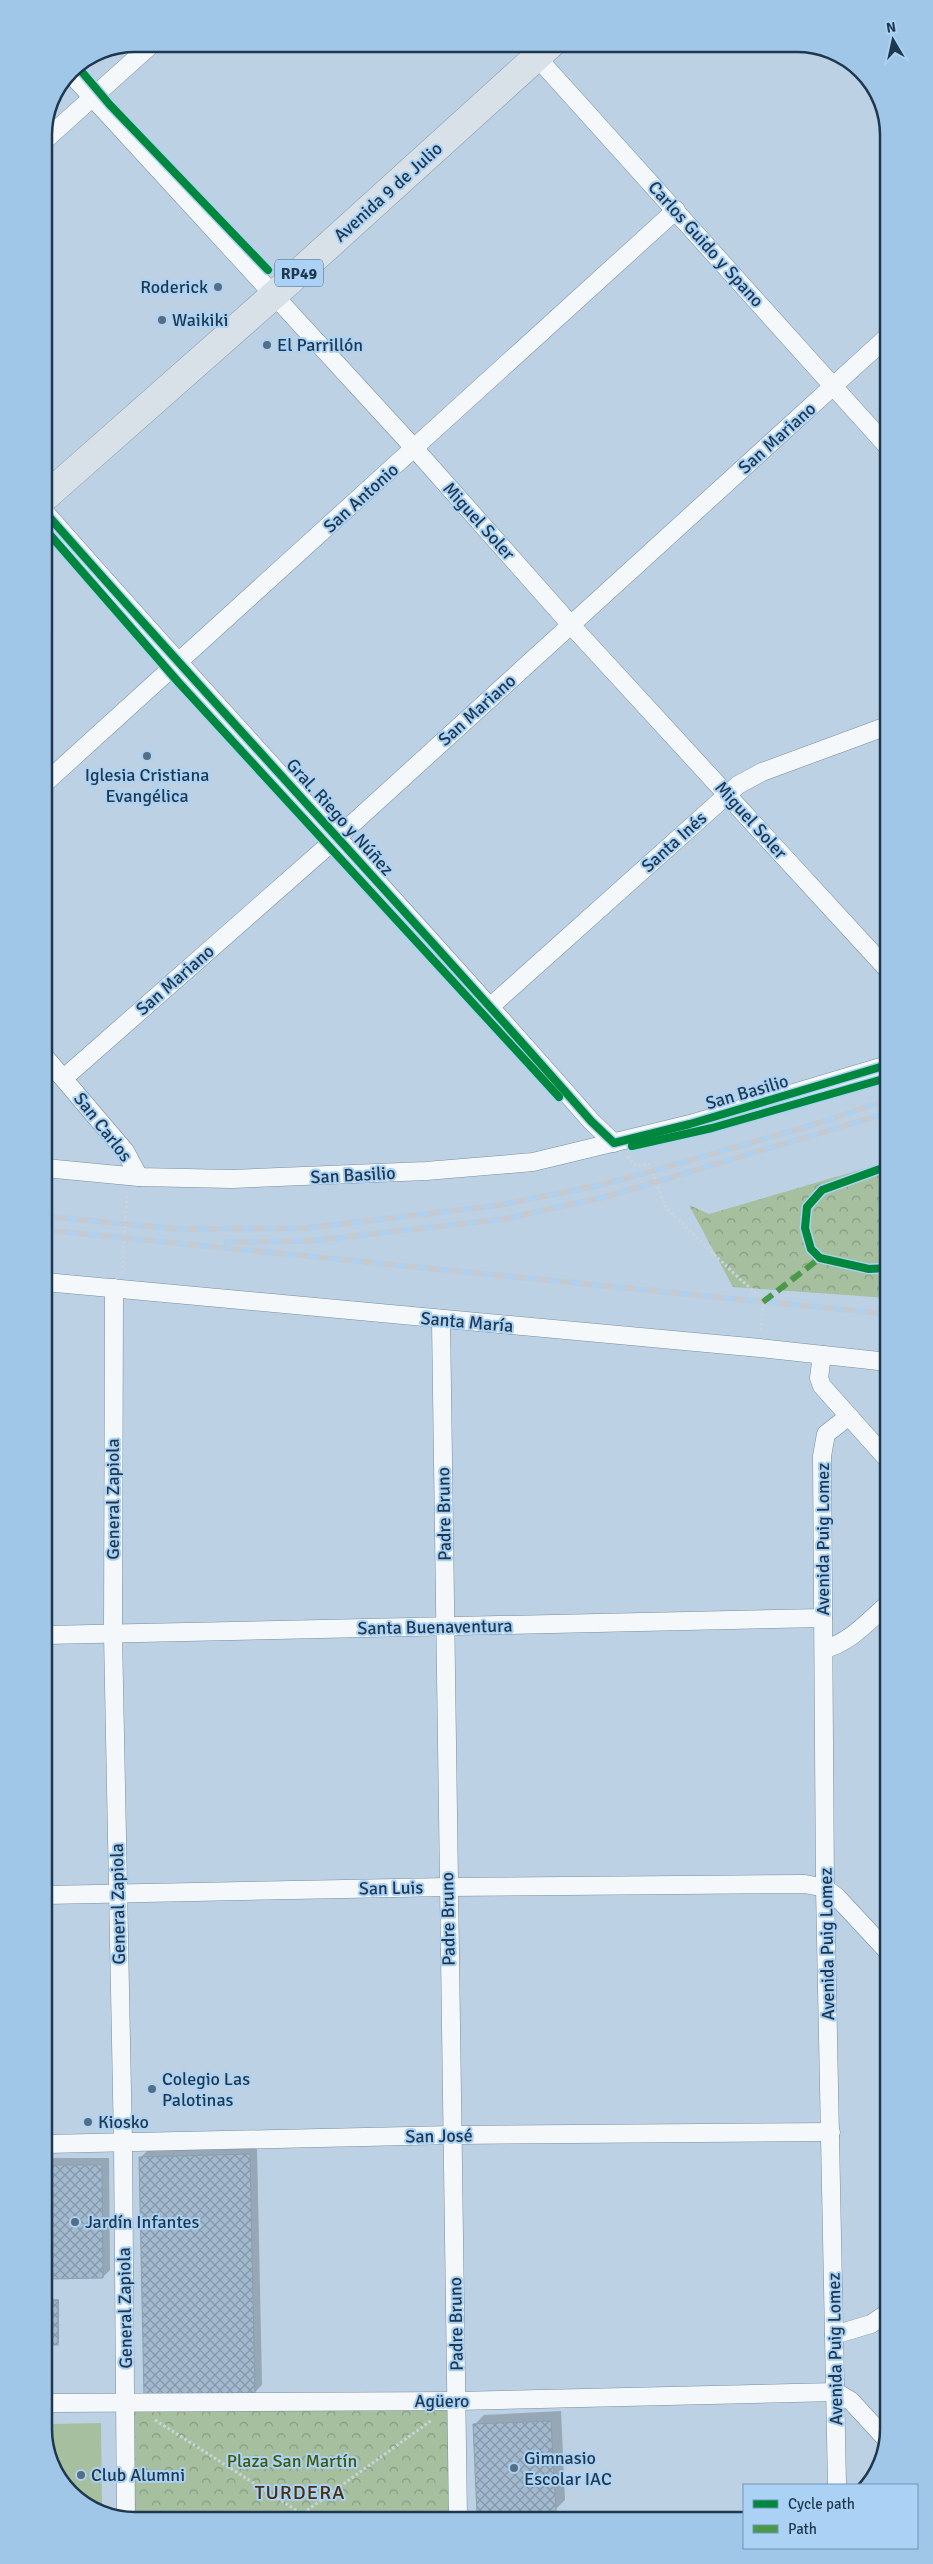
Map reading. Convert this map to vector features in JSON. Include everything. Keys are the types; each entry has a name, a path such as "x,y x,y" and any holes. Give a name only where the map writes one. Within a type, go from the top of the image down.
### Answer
{"main road":[{"name":"Avenida 9 de Julio","path":"53,490 274,295 532,53"}],"street":[{"path":"53,133 143,52"},
{"name":"Carlos Guido y Spano","path":"541,53 676,210 880,439"},
{"name":"Miguel Soler","path":"75,79 415,449 571,626 727,793 880,961"},
{"name":"San Antonio","path":"53,776 676,210"},
{"name":"San Mariano","path":"64,1078 338,836 880,344"},
{"name":"Gral. Riego y Núñez","path":"53,521 178,663 338,836 491,1006 590,1121 614,1143"},
{"name":"Santa Inés","path":"491,1006 738,785 762,772 880,729"},
{"name":"San Carlos","path":"53,1065 125,1151 133,1177"},
{"name":"San Basilio","path":"53,1169 133,1177 232,1179 426,1171 533,1162 690,1124 880,1068"},
{"name":"Santa María","path":"52,1283 760,1348 880,1361"},
{"name":"General Zapiola","path":"114,1288 113,1634 123,2143 126,2510"},
{"name":"Padre Bruno","path":"441,1320 458,2511"},
{"path":"822,1355 819,1378 822,1386 880,1451"},
{"name":"Avenida Puig Lomez","path":"837,2484 825,1888 822,1443 832,1427 849,1416"},
{"path":"824,1649 837,1646 848,1640 880,1611"},
{"name":"Santa Buenaventura","path":"52,1635 823,1618"},
{"name":"San Luis","path":"52,1895 448,1887 805,1884 825,1888"},
{"path":"825,1888 837,1897 880,1943"},
{"name":"San José","path":"52,2144 453,2135 831,2132"},
{"path":"834,2335 871,2324 880,2318"},
{"path":"836,2392 851,2400 880,2432"},
{"name":"Agüero","path":"52,2403 457,2401 836,2392"}],"path":[{"path":"614,1143 636,1166 649,1164 666,1208 760,1296 763,1302 760,1348"},
{"path":"114,1288 122,1276 133,1177"},
{"path":"307,2511 457,2401"},
{"path":"126,2402 299,2511"}],"green space":[{"path":"880,1164 880,1297 733,1287 689,1205 709,1214"},
{"name":"Plaza San Martín","path":"457,2401 458,2511 129,2511 126,2402"},
{"name":"Club Alumni","path":"101,2423 102,2504 89,2498 66,2475 55,2450 52,2424"}],"building":[{"path":"250,2154 255,2394 144,2396 139,2157"},
{"name":"Jardín Infantes","path":"52,2165 102,2165 103,2278 52,2279"},
{"path":"52,2301 58,2301 58,2345 52,2345"},
{"name":"Gimnasio Escolar IAC","path":"551,2421 556,2511 477,2512 473,2424"}],"railway":[{"path":"53,1217 176,1229 308,1228 500,1205 605,1184 819,1123 880,1102"},
{"path":"226,1242 309,1241 504,1219 609,1196 880,1115"},
{"path":"53,1231 880,1313"}],"marked path":[{"path":"763,1302 820,1258"}],"cycle path":[{"path":"82,72 110,105 268,270"},
{"path":"53,521 591,1121 614,1143 690,1124 880,1067"},
{"path":"53,538 179,683 559,1097"},
{"path":"632,1146 712,1128 880,1080"},
{"path":"880,1169 822,1190 807,1207 805,1228 811,1249 820,1258 869,1269 880,1268"}],"place":[{"name":"Roderick","path":"218,287"},
{"name":"Waikiki","path":"162,320"},
{"name":"El Parrillón","path":"267,345"},
{"name":"Iglesia Cristiana Evangélica","path":"147,756"},
{"name":"Colegio Las Palotinas","path":"152,2089"},
{"name":"Kiosko","path":"88,2122"},
{"name":"Jardín Infantes","path":"75,2222"},
{"name":"Gimnasio Escolar IAC","path":"514,2468"},
{"name":"Club Alumni","path":"81,2475"}],"district":[{"name":"TURDERA","path":"300,2492"}]}
